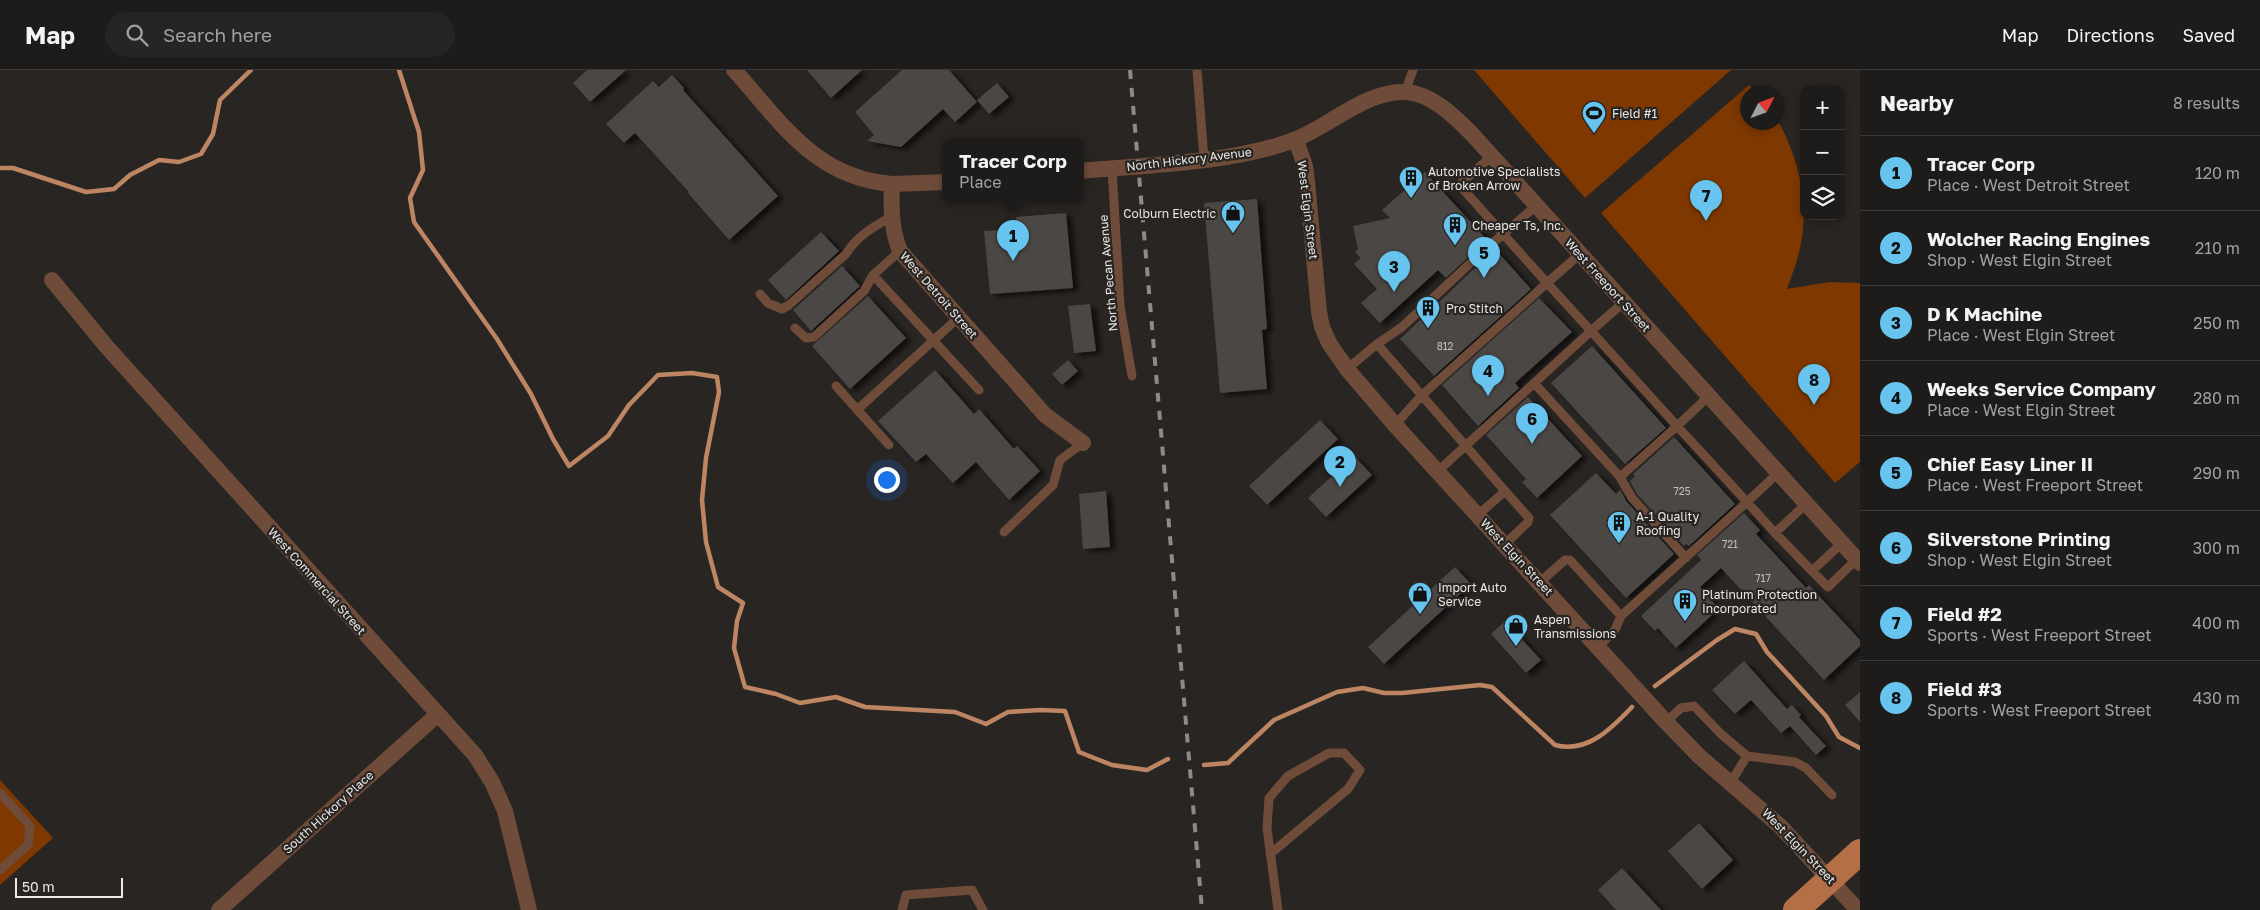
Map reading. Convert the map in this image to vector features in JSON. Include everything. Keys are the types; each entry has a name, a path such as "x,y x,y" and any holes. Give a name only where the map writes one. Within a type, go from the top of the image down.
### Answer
{"main road":[{"path":"1796,910 1860,852"}],"street":[{"path":"734,70 803,146 835,169 855,178 873,183 942,182"},
{"name":"West Freeport Street","path":"1296,140 1376,97 1405,92 1429,99 1452,114 1537,205 1858,561"},
{"name":"North Hickory Avenue","path":"1084,171 1204,159 1254,152 1296,140"},
{"name":"West Elgin Street","path":"1296,140 1305,166 1322,327 1337,357 1395,425 1599,646 1666,722 1699,756 1781,827 1831,878 1858,910"},
{"name":"West Detroit Street","path":"892,184 891,218 900,251 1045,415 1083,443"},
{"name":"West Commercial Street","path":"52,280 106,346 475,755 492,782 504,811 529,910"},
{"name":"South Hickory Place","path":"219,910 437,714"}],"lane":[{"path":"1197,70 1204,159"},
{"path":"1405,92 1413,70"},
{"path":"1492,156 1462,182 1462,188 1547,283 1747,502 1828,587 1858,561"},
{"name":"North Pecan Avenue","path":"1112,168 1120,306 1132,376"},
{"path":"1347,369 1377,344 1402,327 1480,254 1537,205"},
{"path":"760,294 768,303 782,309 789,305 846,254 870,228 891,218"},
{"path":"794,328 806,338 814,337 864,291 873,275 900,251"},
{"path":"1395,425 1421,396 1580,254"},
{"path":"873,275 979,390"},
{"path":"1438,471 1624,302"},
{"path":"857,410 958,318"},
{"path":"1377,344 1529,518 1528,522 1505,544"},
{"path":"1534,383 1620,477 1632,498 1686,558"},
{"path":"836,386 889,446"},
{"path":"1620,477 1709,396"},
{"path":"1004,532 1053,485 1060,460 1083,443"},
{"path":"1599,646 1615,630 1621,616 1778,473"},
{"path":"1478,515 1505,491"},
{"path":"1776,533 1806,504"},
{"path":"1812,571 1842,543"},
{"path":"1540,582 1565,560 1570,560 1621,616"},
{"path":"1666,722 1681,708 1694,706 1721,734 1747,756 1795,762 1806,768 1832,795"},
{"path":"1270,854 1348,788 1360,770 1344,753 1328,753 1288,776 1270,798 1267,828 1270,854 1278,910"},
{"path":"1731,782 1747,756"},
{"path":"0,793 30,826 28,845 0,870"},
{"path":"902,910 906,895 972,890 984,910"}],"shaded area":[{"name":"Field #1","path":"1474,70 1731,70 1585,198"},
{"path":"1740,93 1740,130 1782,130 1797,166 1800,179 1800,220 1804,220 1800,248 1787,289 1829,282 1860,283 1860,462 1835,483 1601,213"},
{"path":"0,780 53,838 0,885"}],"building":[{"path":"587,70 626,70 590,102 573,83"},
{"path":"807,70 862,70 831,98"},
{"path":"902,70 949,70 977,102 955,122 943,109 901,147 867,141 874,135 855,112"},
{"path":"672,75 684,88 683,90 778,196 729,240 689,192 635,133 624,143 606,124 653,81 659,87"},
{"path":"997,83 1009,97 989,114 977,100"},
{"path":"1425,172 1487,240 1446,278 1438,270 1380,323 1361,303 1377,289 1354,264 1361,258 1355,252 1358,249 1353,226 1390,218 1382,210"},
{"path":"1257,199 1267,329 1262,330 1267,389 1220,393 1204,203"},
{"path":"1066,213 1073,288 990,294 984,231 1017,229 1016,217"},
{"path":"821,232 839,251 786,300 768,280"},
{"path":"1495,249 1531,289 1434,376 1400,339"},
{"path":"842,266 860,286 811,331 793,310"},
{"path":"868,296 906,338 850,389 812,346"},
{"path":"1539,298 1572,332 1515,383 1519,388 1478,426 1442,385"},
{"path":"1090,304 1096,351 1074,353 1068,306"},
{"path":"1592,346 1666,428 1625,464 1551,383"},
{"path":"1068,360 1078,371 1062,385 1052,374"},
{"path":"935,370 974,414 979,409 1014,449 1017,446 1040,471 1009,500 976,462 953,483 926,454 916,462 878,421"},
{"path":"1528,397 1582,456 1537,498 1522,482 1526,479 1486,435"},
{"path":"1320,420 1338,439 1267,505 1249,486"},
{"path":"1674,437 1735,504 1689,546 1686,544 1684,546 1637,494 1630,481 1635,476 1633,474"},
{"path":"1354,456 1372,475 1326,517 1308,498"},
{"name":"A-1 Quality Roofing","path":"1596,473 1616,494 1620,490 1627,502 1674,554 1626,598 1550,515"},
{"path":"1106,491 1110,547 1083,549 1079,494"},
{"path":"1744,513 1760,530 1756,534 1806,588 1809,585 1860,640 1860,646 1824,680 1721,568 1700,587 1717,607 1710,613 1712,615 1676,648 1658,628 1655,631 1641,616 1701,560 1697,555"},
{"name":"Import Auto Service","path":"1455,567 1471,584 1384,664 1368,647"},
{"name":"Aspen Transmissions","path":"1505,621 1541,660 1526,673 1491,634"},
{"path":"1744,661 1787,709 1792,705 1801,715 1799,717 1826,746 1816,755 1790,726 1781,733 1751,700 1735,714 1712,690"},
{"path":"1860,692 1860,722 1845,705"},
{"path":"1699,823 1733,860 1702,889 1668,851"},
{"path":"1622,868 1661,910 1616,910 1598,890"}],"waterway":[{"path":"0,168 13,168 86,192 114,189 130,175 159,160 179,162 201,154 213,134 220,100 251,70"},
{"path":"399,70 419,132 423,170 410,198 414,222 497,339 531,394 553,439 569,466 608,436 629,405 658,375 692,373 717,377 719,392 706,458 702,500 706,542 718,587 743,603 737,621 734,648 745,687 776,694 800,703 836,697 865,707 955,712 986,724 1008,712 1065,711 1079,752 1112,765 1147,770 1168,759"},
{"path":"1655,686 1735,629 1756,634 1767,652 1826,716 1839,737 1860,748"},
{"path":"1204,765 1228,763 1274,720 1337,692 1363,688 1384,693 1402,693 1480,685 1492,687 1555,745 1567,747 1578,746 1598,737 1632,707"}],"railway":[{"path":"1130,70 1202,910"}],"place":[{"name":"Field #1","path":"1594,134"},
{"name":"Automotive Specialists of Broken Arrow","path":"1411,199"},
{"name":"Field #2","path":"1706,221"},
{"name":"Colburn Electric","path":"1233,234"},
{"name":"Cheaper Ts, Inc.","path":"1455,246"},
{"name":"Tracer Corp","path":"1013,261"},
{"name":"Chief Easy Liner II","path":"1484,278"},
{"name":"D K Machine","path":"1394,292"},
{"name":"Pro Stitch","path":"1428,329"},
{"name":"Weeks Service Company","path":"1488,396"},
{"name":"Field #3","path":"1814,405"},
{"name":"Silverstone Printing","path":"1532,444"},
{"name":"Wolcher Racing Engines","path":"1340,487"},
{"name":"A-1 Quality Roofing","path":"1619,544"},
{"name":"Import Auto Service","path":"1420,615"},
{"name":"Platinum Protection Incorporated","path":"1685,622"},
{"name":"Aspen Transmissions","path":"1516,647"}]}
